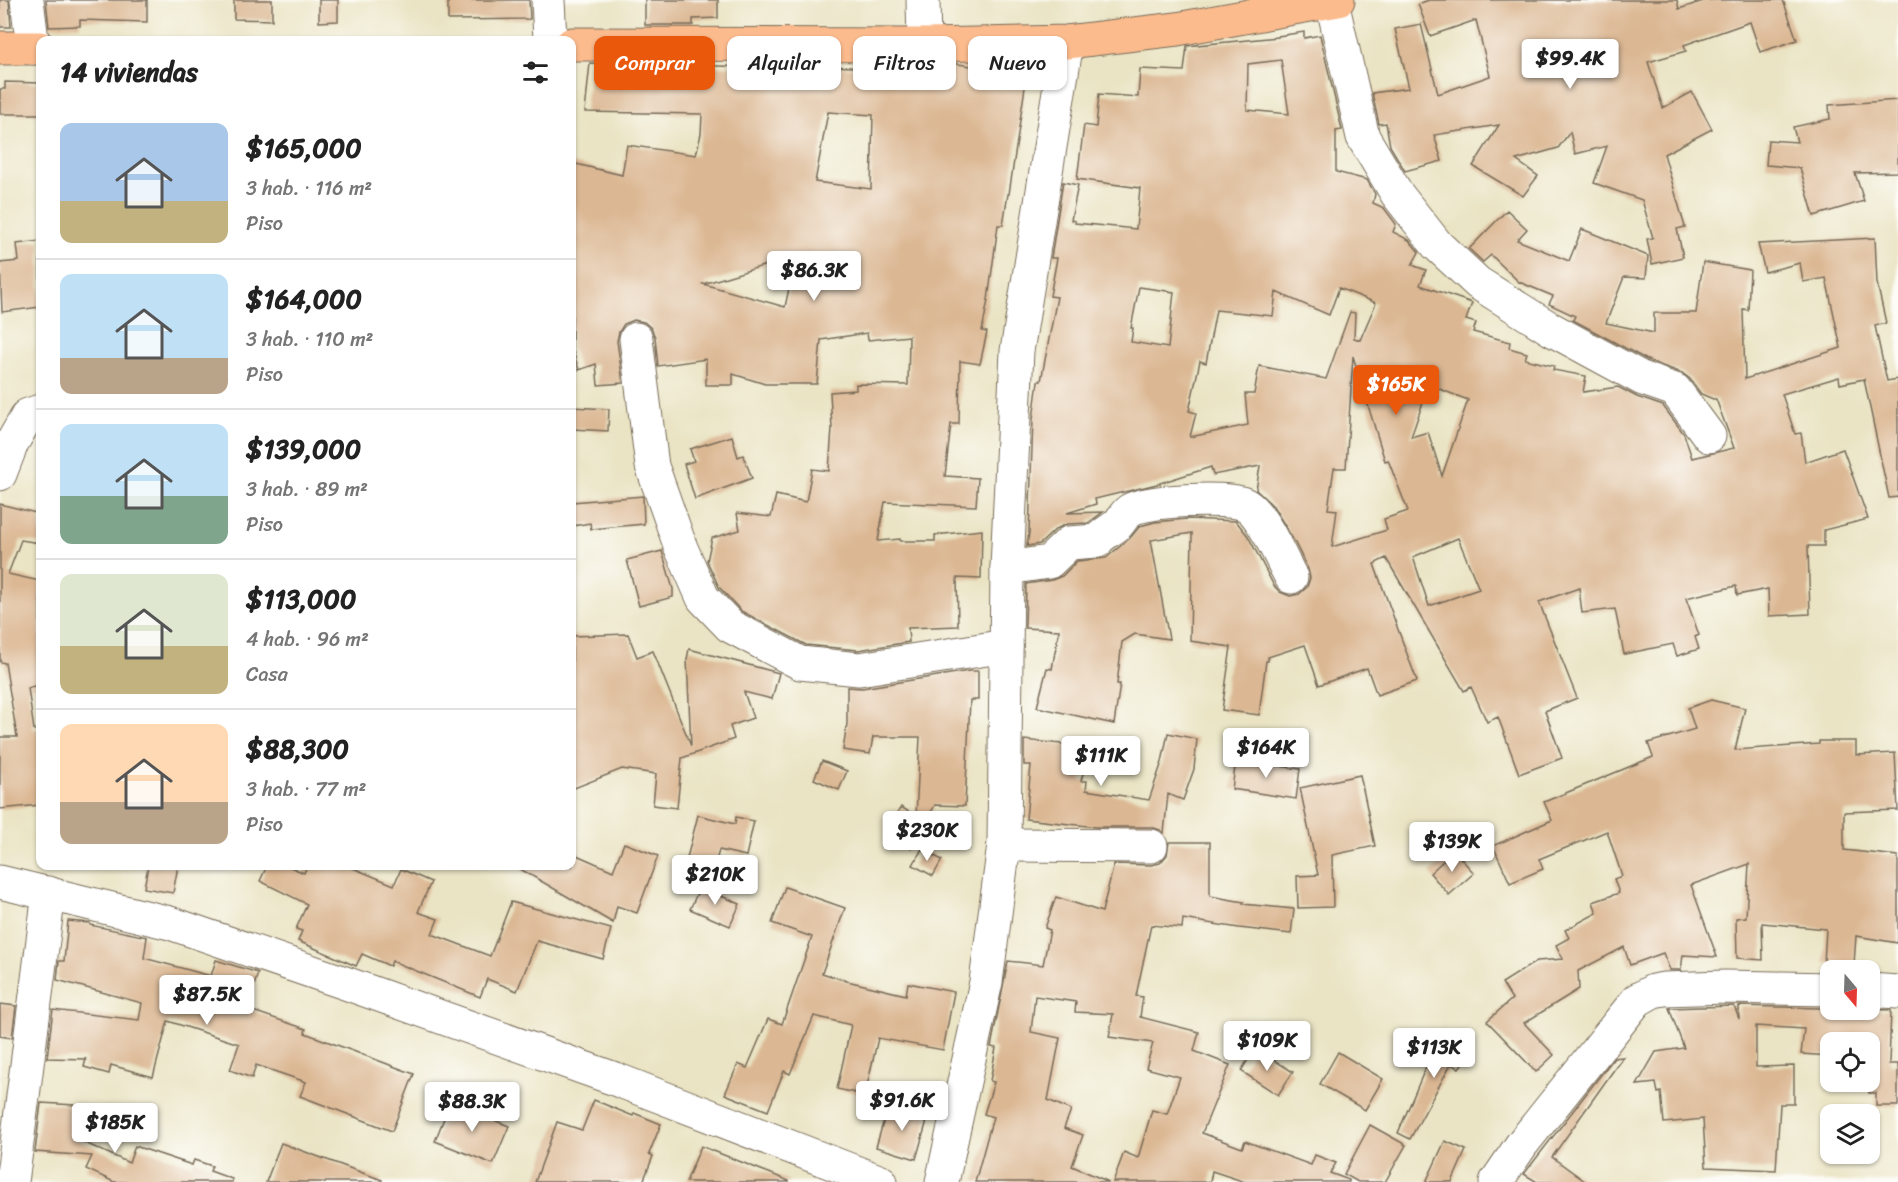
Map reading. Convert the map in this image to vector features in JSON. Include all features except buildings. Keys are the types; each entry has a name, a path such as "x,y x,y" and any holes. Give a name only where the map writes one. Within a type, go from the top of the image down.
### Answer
{"main road":[{"path":"1067,42 1177,29 1335,1"},
{"path":"576,44 853,45"},
{"path":"0,48 36,48"}],"street":[{"path":"27,0 36,43"},
{"path":"548,0 550,36"},
{"path":"923,0 924,36"},
{"path":"1335,1 1363,136 1397,194 1437,244 1478,283 1551,329 1643,379 1675,390 1709,436"},
{"path":"942,1182 986,982 1004,845 1007,568 1017,351 1059,90"},
{"path":"636,339 652,466 681,548 704,598 730,626 800,663 859,669 1006,646"},
{"path":"0,474 12,443 28,415 36,412"},
{"path":"1007,568 1049,562 1069,543 1097,541 1117,525 1130,509 1159,502 1220,500 1244,504 1259,518 1291,577"},
{"path":"1004,845 1151,846"},
{"path":"0,882 170,923 615,1079 881,1182"},
{"path":"12,1182 49,893"},
{"path":"1496,1182 1522,1144 1637,1000 1653,991 1664,989 1820,988"},
{"path":"1880,991 1898,992"}]}
